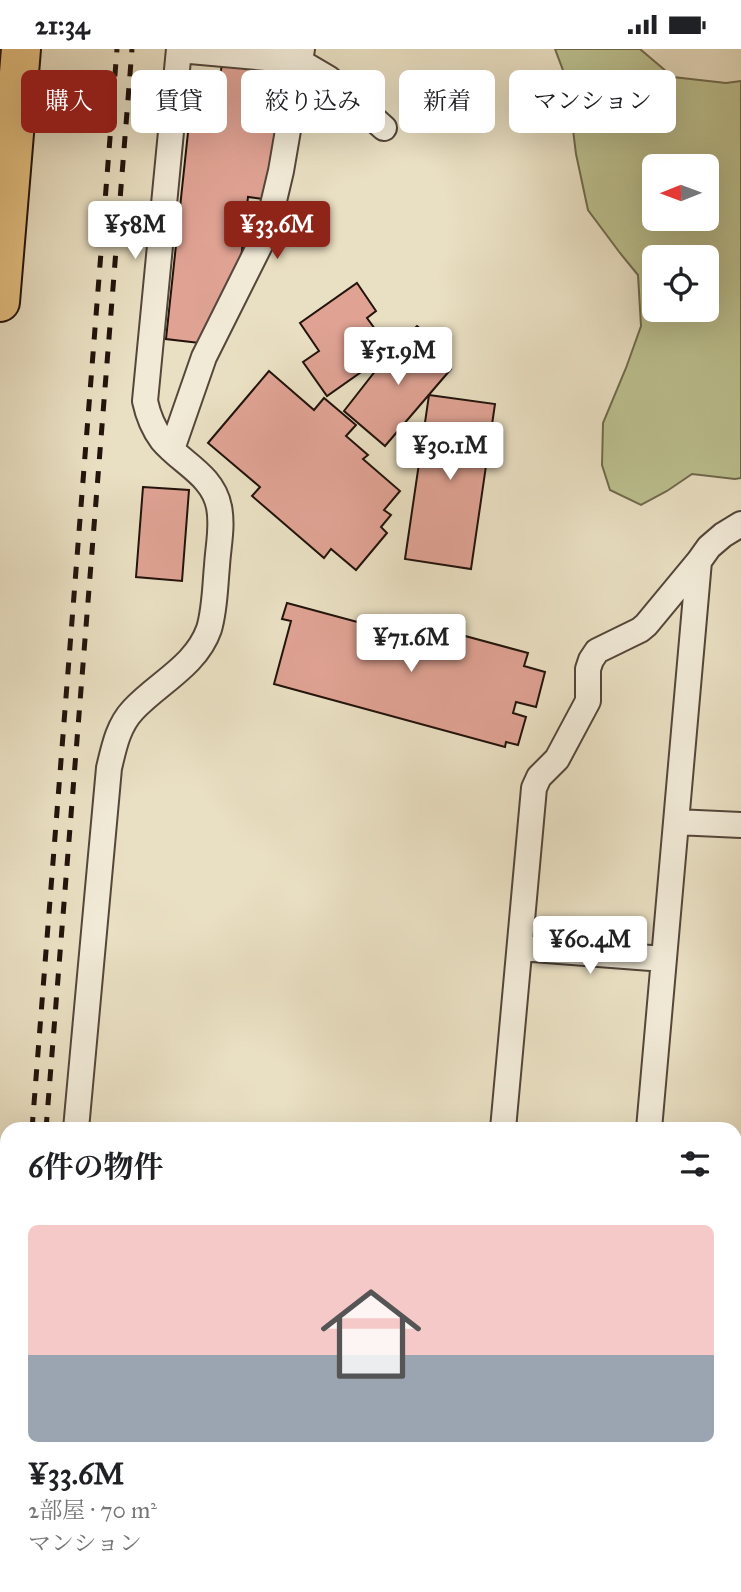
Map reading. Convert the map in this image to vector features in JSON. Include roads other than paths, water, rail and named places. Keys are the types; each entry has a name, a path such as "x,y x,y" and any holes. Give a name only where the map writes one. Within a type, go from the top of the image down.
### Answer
{"highway":[{"path":"0,303 7,131 21,49"}],"street":[{"path":"77,1122 109,768 114,743 134,710 189,661 201,646 213,611 219,507 203,476 157,433 145,401 179,50 300,55 318,70"},
{"path":"172,449 204,357 261,243 281,171 300,55"},
{"path":"504,1122 534,788 539,777 557,759 588,701 588,669 597,651 646,625 709,547 741,524"},
{"path":"650,1122 699,561"},
{"path":"676,822 741,825"},
{"path":"520,949 664,959"}],"railway":[{"path":"33,1122 117,49"},
{"path":"47,1122 132,49"}]}
